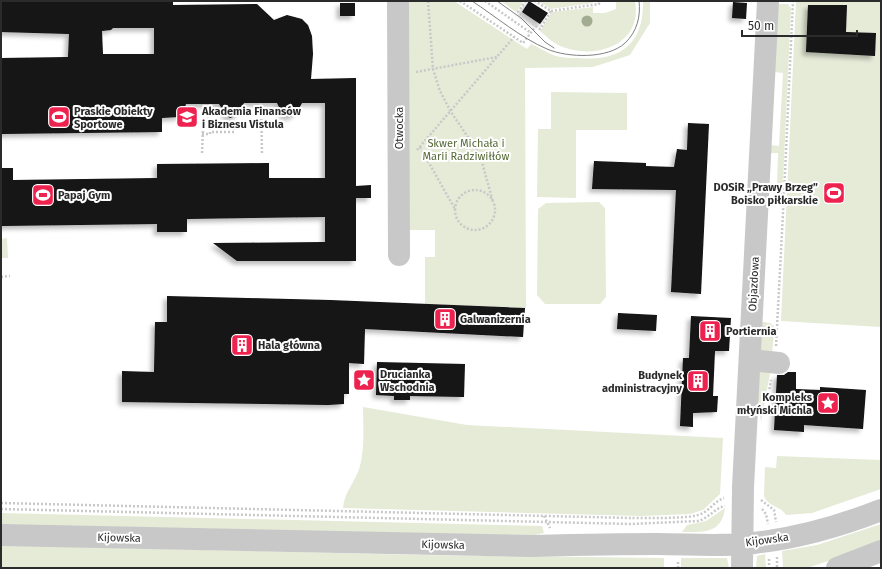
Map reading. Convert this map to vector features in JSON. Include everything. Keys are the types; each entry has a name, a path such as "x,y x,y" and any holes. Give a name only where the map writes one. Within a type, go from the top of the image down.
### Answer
{"street":[{"name":"Otwocka","path":"398,1 399,255"},
{"name":"Objazdowa","path":"742,568 742,501 768,1"},
{"path":"750,360 779,363"},
{"name":"Kijowska","path":"1,535 523,546 742,544 774,540 821,530 881,510"},
{"path":"837,568 881,551"}],"path":[{"path":"428,1 433,69 440,91 451,112 480,155 493,202 494,218 488,226 483,229 472,230 463,227 455,216 456,200 461,194 468,190 483,191 493,202"},
{"path":"460,1 523,43 536,26"},
{"path":"485,1 531,33"},
{"path":"526,1 518,12 540,29 551,11"},
{"path":"535,1 551,11 599,4 599,1"},
{"path":"399,166 420,147 514,38"},
{"path":"399,74 498,56"},
{"path":"261,103 262,153"},
{"path":"202,153 204,104"},
{"path":"202,134 210,134 210,132 234,132 234,128 212,128 212,119 203,119"},
{"path":"420,147 455,209"},
{"path":"1,277 10,276"},
{"path":"1,509 631,524 698,521 708,518 723,506 742,501 760,499 774,510 774,540 777,568"},
{"path":"1,503 632,518 669,516 691,517 701,514 719,500 742,501 764,511 774,540 769,568"},
{"path":"544,516 549,528"},
{"path":"669,516 669,526"}],"green space":[{"name":"Skwer Michała i Marii Radziwiłłów","path":"406,1 454,1 527,49 531,44 559,57 593,59 606,57 626,48 634,39 639,29 643,1 650,1 650,23 630,55 593,67 525,68 526,308 425,304 425,257 435,257 435,230 408,230"},
{"path":"501,1 524,1 516,12"},
{"path":"538,1 593,1 593,3 551,9"},
{"path":"616,1 635,1 636,16 632,28 625,38 615,45 590,51 576,51 557,44 540,31 552,12 593,7 593,13 605,13 616,9"},
{"name":"DOSiR „Prawy Brzeg” Boisko piłkarskie","path":"796,1 881,1 881,327 781,321"},
{"path":"775,4 788,4 791,8 783,182 777,186 778,153 769,153 770,145 779,146 783,73 774,72"},
{"path":"551,92 627,93 627,130 576,130 576,198 537,197 538,129 551,129"},
{"path":"599,202 605,208 606,297 600,304 545,304 537,295 538,209 546,203"},
{"path":"7,238 8,258 1,258 1,239"},
{"path":"760,323 770,323 774,326 772,358 758,351"},
{"path":"771,368 761,422 757,390 760,369"},
{"path":"363,407 467,425 723,438 720,494 703,510 690,514 641,516 343,508 344,502 362,459"},
{"path":"777,456 881,460 881,489 812,513 786,515 784,512 768,502 764,496 765,467 776,468"},
{"path":"725,508 720,523 716,527 704,531 682,532 687,525 706,521"},
{"path":"1,513 542,526 544,533 525,537 1,525"},
{"path":"881,524 881,540 844,556 807,568 783,568 782,551 817,545"},
{"path":"1,545 417,555 664,558 664,568 1,568"},
{"path":"765,554 766,568 756,568 757,556"},
{"path":"681,558 727,558 729,568 681,568"}],"building":[{"name":"Akademia Finansów i Biznesu Vistula","path":"1,1 173,1 173,5 257,4 274,20 287,15 302,19 308,25 312,36 313,54 311,79 356,78 356,186 371,185 371,198 356,198 356,261 237,261 213,243 325,242 325,217 187,219 187,232 157,232 157,224 1,226 1,168 13,168 13,180 157,178 157,164 269,163 269,178 325,178 325,103 302,103 296,114 290,117 283,115 277,103 244,103 238,115 230,118 226,115 219,104 186,104 183,113 178,117 162,118 162,132 1,134 1,58 68,57 69,34 1,32","holes":["113,28 154,28 154,54 103,54 102,31 111,30"]},
{"path":"529,1 548,13 540,24 522,12"},
{"path":"733,2 747,3 746,19 732,18"},
{"path":"340,3 355,3 355,16 340,16"},
{"path":"808,5 847,5 846,32 876,33 875,56 806,52"},
{"path":"688,123 709,124 701,294 671,292 676,190 592,189 594,161 646,163 646,166 674,167 677,149 687,150"},
{"name":"Hala główna","path":"167,296 330,300 525,308 523,337 365,329 364,364 349,363 349,394 344,394 344,404 122,402 122,371 154,372 155,322 167,322"},
{"path":"618,313 657,315 656,331 617,329"},
{"path":"691,316 731,318 729,351 715,351 713,396 718,396 717,412 693,413 693,427 680,426 683,358 689,358"},
{"path":"377,362 465,364 464,397 410,396 410,400 394,400 394,396 376,395"},
{"path":"788,372 796,372 796,389 820,390 820,387 866,390 863,429 804,425 804,432 774,430 777,375 784,375"}],"tram line":[{"path":"472,1 518,33 537,44 556,52 576,55 609,52 625,43 633,34 637,24 639,18 639,1"},
{"path":"497,1 521,18 545,42 554,48"}],"place":[{"name":"Praskie Obiekty Sportowe","path":"59,117"},
{"name":"Akademia Finansów i Biznesu Vistula","path":"187,117"},
{"name":"DOSiR „Prawy Brzeg” Boisko piłkarskie","path":"834,193"},
{"name":"Papaj Gym","path":"43,195"},
{"name":"Galwanizernia","path":"445,319"},
{"name":"Portiernia","path":"710,331"},
{"name":"Hala główna","path":"242,345"},
{"name":"Drucianka Wschodnia","path":"364,380"},
{"name":"Budynek administracyjny","path":"698,381"},
{"name":"Kompleks młyński Michla","path":"828,403"}]}
